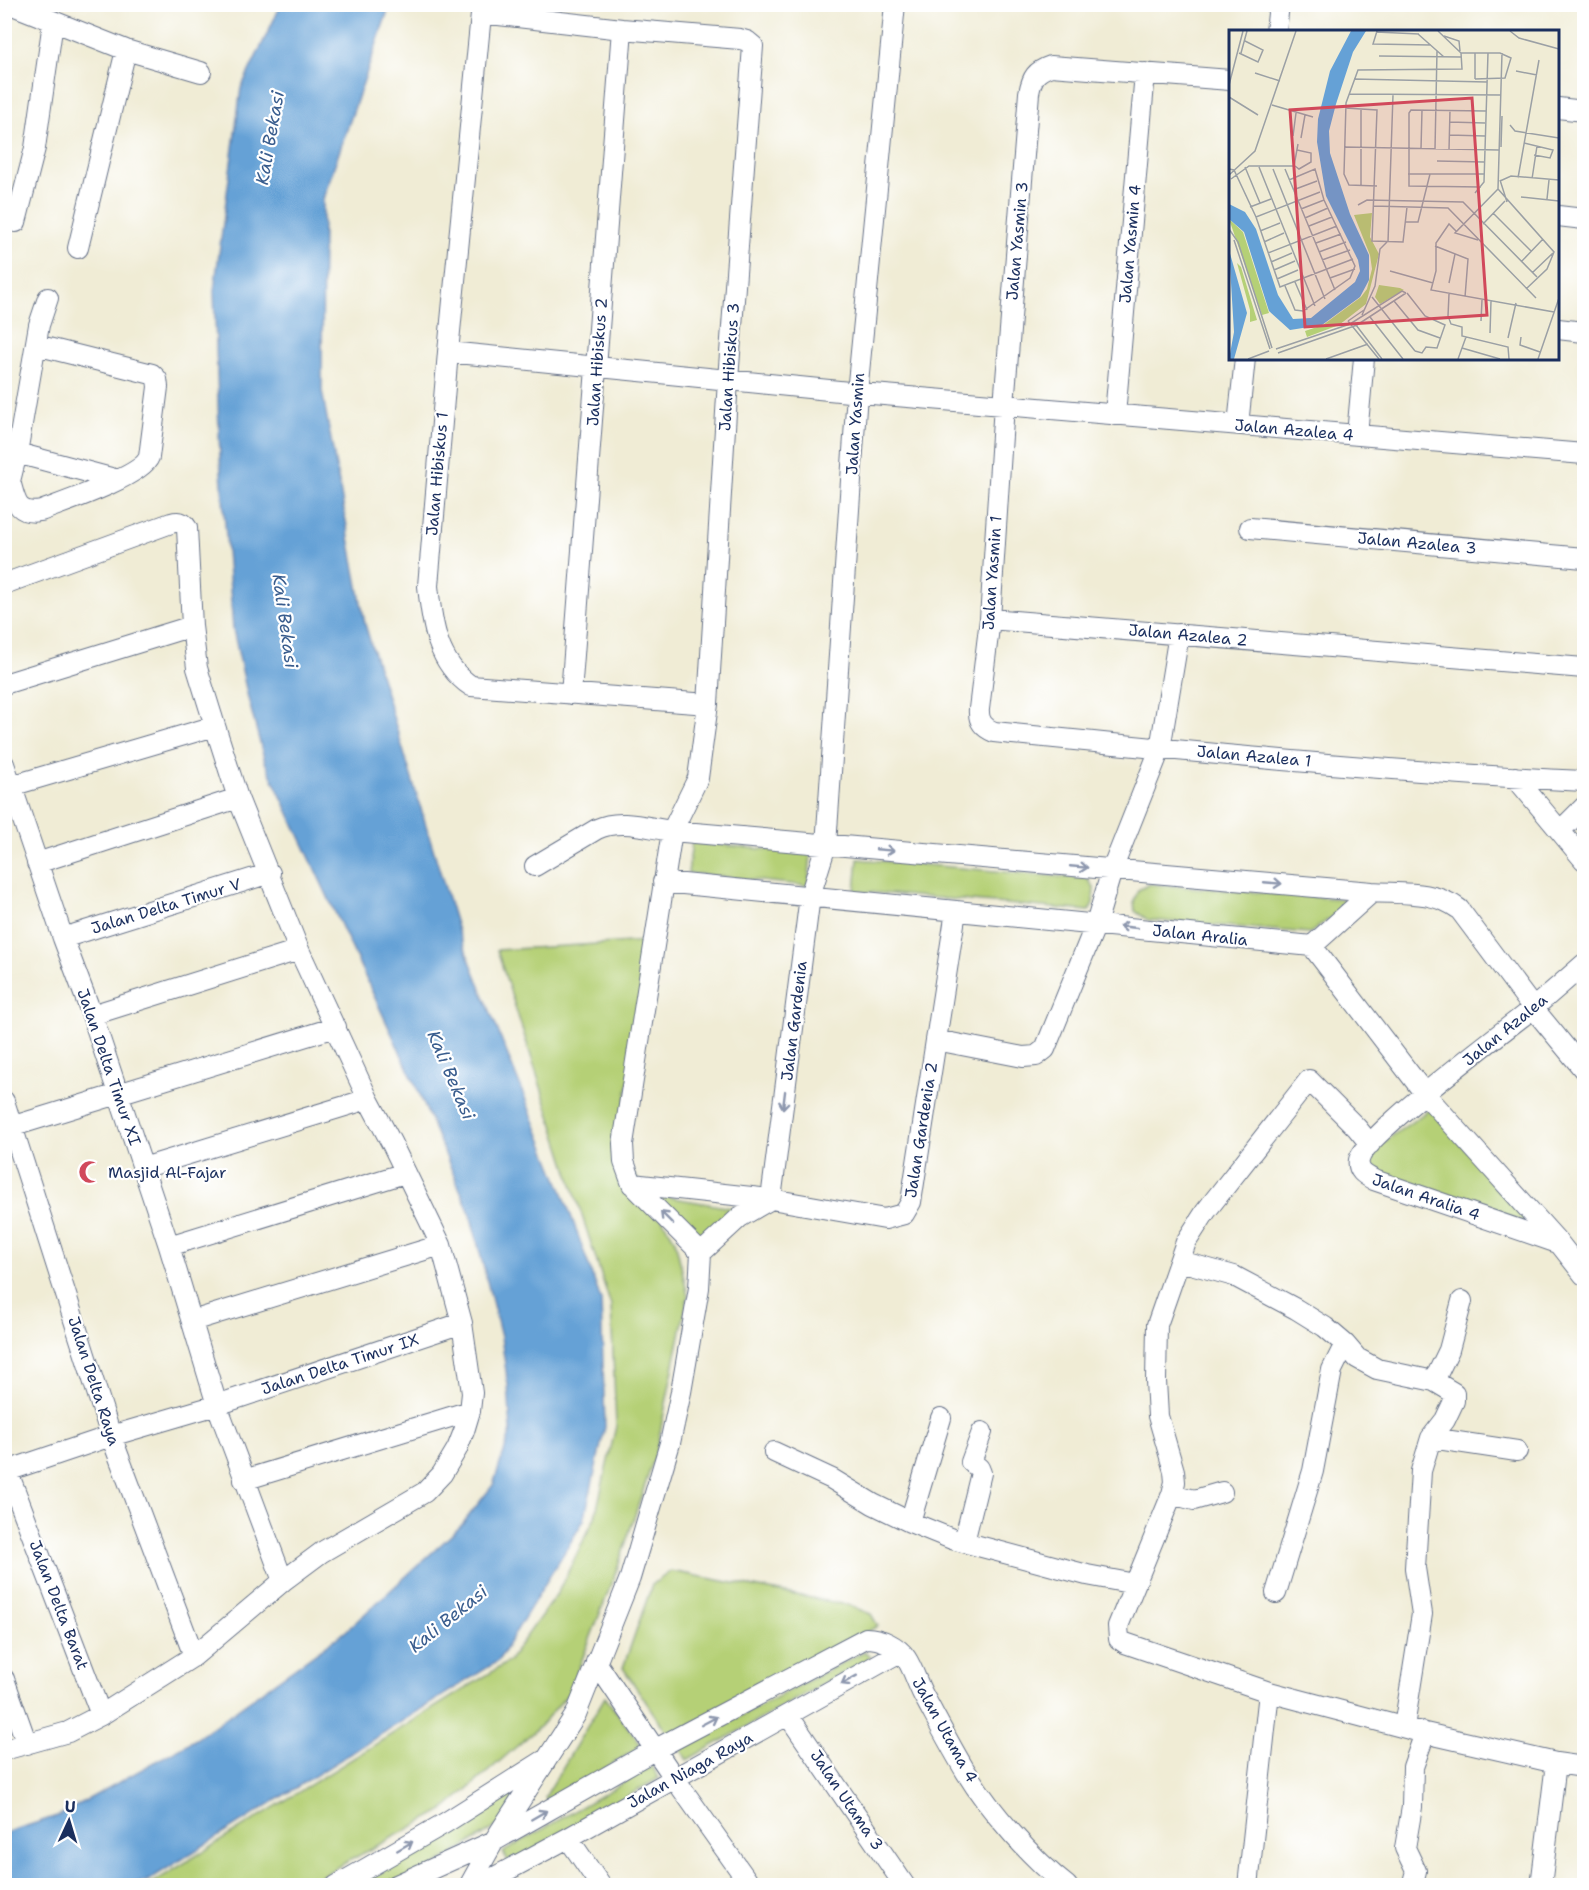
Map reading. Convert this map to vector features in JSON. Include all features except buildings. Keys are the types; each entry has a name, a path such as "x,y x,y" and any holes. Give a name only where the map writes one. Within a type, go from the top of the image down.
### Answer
{"street":[{"path":"10,4 126,50 201,72"},
{"name":"Jalan Yasmin","path":"826,845 857,393 895,4"},
{"path":"1276,30 1279,4"},
{"path":"482,9 622,29"},
{"name":"Jalan Hibiskus 1","path":"482,9 448,352 428,586 430,611 437,644 458,678 471,686 708,704"},
{"path":"16,222 35,148 53,22"},
{"name":"Jalan Hibiskus 3","path":"622,29 740,39 753,46 728,380 708,704 698,778 672,831 663,882 623,1144 624,1162 632,1184"},
{"name":"Jalan Hibiskus 2","path":"571,694 622,29"},
{"path":"78,248 126,50"},
{"name":"Jalan Yasmin 3","path":"1004,405 1028,104 1033,76 1041,69 1051,66 1145,73"},
{"path":"1145,73 1229,80"},
{"name":"Jalan Yasmin 4","path":"1115,415 1145,73"},
{"path":"1559,108 1584,111"},
{"path":"1559,216 1584,219"},
{"path":"36,345 152,374 157,379 158,387 147,462 118,480 41,512 31,513 22,510 7,483 17,453 36,345 42,313 48,297"},
{"path":"1559,329 1584,332"},
{"name":"Jalan Azalea 4","path":"448,352 857,393 1584,454"},
{"path":"1238,425 1245,360"},
{"path":"1358,435 1364,360"},
{"name":"Jalan Yasmin 1","path":"994,732 987,729 978,716 990,619 1004,405"},
{"path":"17,453 118,480"},
{"path":"4,584 171,523 182,522 187,528 192,626 197,668 214,726 238,798 299,950 368,1099 441,1245 462,1323 471,1372 472,1393 470,1411 457,1449 442,1474 424,1492 322,1552 283,1581 194,1656 101,1715 68,1732 4,1750"},
{"name":"Jalan Azalea 3","path":"1250,528 1584,558"},
{"name":"Jalan Azalea 2","path":"990,619 1584,668"},
{"path":"4,684 192,626"},
{"path":"936,1040 1023,1057 1036,1056 1046,1049 1096,924 1112,870 1160,749 1179,634"},
{"path":"8,787 214,726"},
{"name":"Jalan Azalea 1","path":"994,732 1160,749 1584,781"},
{"name":"Jalan Delta Timur XI","path":"4,764 8,787 38,863 92,1015 169,1246 217,1405 283,1581"},
{"path":"1515,777 1584,860"},
{"path":"38,863 238,798"},
{"path":"1560,831 1584,807"},
{"path":"535,866 607,824 1112,870 1372,892 1434,895 1459,909 1533,1008 1584,1070"},
{"name":"Jalan Gardenia","path":"771,1199 810,897 826,845"},
{"name":"Jalan Delta Timur V","path":"63,938 270,873"},
{"name":"Jalan Aralia","path":"663,882 1312,946"},
{"path":"1372,892 1312,946 1425,1094 1584,1275"},
{"name":"Jalan Gardenia 2","path":"632,1184 771,1199 885,1219 904,1214 911,1202 957,910"},
{"path":"92,1015 299,950"},
{"name":"Jalan Azalea","path":"1425,1094 1584,964"},
{"path":"8,1128 336,1027"},
{"path":"1370,1144 1309,1080 1206,1210 1186,1242 1157,1324 1158,1416 1175,1482 1118,1626 1119,1639 1269,1692 1425,1733 1584,1767"},
{"name":"Jalan Aralia 4","path":"1425,1094 1370,1144 1359,1160 1359,1168 1363,1174 1558,1243"},
{"path":"143,1168 368,1099"},
{"name":"Jalan Delta Raya","path":"4,1101 8,1128 111,1436 194,1656"},
{"path":"169,1246 405,1173"},
{"path":"632,1184 701,1252"},
{"path":"469,1886 494,1841 576,1714 630,1578 670,1443 699,1288 701,1252 740,1217 771,1199"},
{"path":"192,1321 441,1245"},
{"path":"1180,1261 1234,1276 1296,1309 1325,1327 1357,1358 1377,1369 1434,1381 1452,1391 1454,1397 1445,1420 1431,1438 1421,1471 1415,1568 1422,1626 1404,1727"},
{"path":"1434,1381 1449,1350 1462,1301"},
{"name":"Jalan Delta Timur IX","path":"6,1469 217,1405 462,1323"},
{"path":"1276,1593 1313,1471 1332,1370 1345,1344"},
{"path":"244,1480 470,1411"},
{"path":"910,1522 941,1418"},
{"path":"964,1542 981,1473 979,1468 971,1462 982,1432"},
{"path":"1431,1438 1517,1450"},
{"path":"774,1452 832,1479 873,1504 910,1522 964,1542 1087,1575 1135,1584"},
{"name":"Jalan Delta Barat","path":"6,1469 101,1715"},
{"path":"1172,1494 1194,1500 1222,1492"},
{"path":"394,1886 435,1878 494,1841 656,1749 866,1638 886,1642 900,1652"},
{"name":"Jalan Niaga Raya","path":"478,1886 675,1779 900,1652"},
{"name":"Jalan Utama 4","path":"900,1652 906,1657 918,1686 967,1774 1008,1828 1044,1867 1067,1886"},
{"path":"596,1662 751,1886"},
{"path":"4,1679 27,1744"},
{"path":"1248,1886 1269,1692"},
{"name":"Jalan Utama 3","path":"788,1715 905,1886"},
{"path":"1412,1886 1416,1871 1406,1848 1412,1807 1413,1767 1425,1733"},
{"path":"336,1886 445,1823 548,1758"},
{"path":"1541,1886 1556,1762"},
{"path":"568,1838 601,1886"},
{"path":"374,1864 387,1886"}],"green space":[{"path":"692,842 811,854 808,886 688,873"},
{"path":"858,859 1088,879 1094,888 1093,903 1089,911 855,891"},
{"path":"1150,884 1342,899 1346,906 1310,933 1148,920 1135,911 1134,901 1138,890"},
{"path":"648,941 619,1149 675,1240 688,1296 656,1452 616,1572 569,1693 540,1726 444,1810 304,1885 141,1886 154,1882 508,1662 558,1592 595,1517 616,1426 611,1306 497,950"},
{"path":"1430,1109 1535,1227 1369,1173 1366,1164 1371,1151"},
{"path":"657,1195 737,1209 735,1215 696,1243"},
{"path":"671,1571 848,1605 871,1614 878,1626 669,1736 623,1668 652,1585"},
{"path":"865,1651 870,1658 687,1760 680,1748"},
{"path":"605,1697 642,1746 548,1803 545,1797"},
{"path":"652,1766 659,1778 510,1864 503,1852"},
{"path":"525,1778 504,1822 420,1875 380,1885 357,1886 476,1819"}],"water":[{"name":"Kali Bekasi","path":"281,5 390,5 323,199 322,391 365,624 458,931 563,1193 601,1300 605,1427 584,1520 498,1661 147,1881 127,1886 5,1885 5,1833 60,1815 196,1739 346,1631 460,1527 493,1485 511,1431 508,1385 501,1337 470,1213 416,1086 265,762 233,629 220,458 214,291 241,88"}],"place":[{"name":"Masjid Al-Fajar","path":"90,1172"}]}
